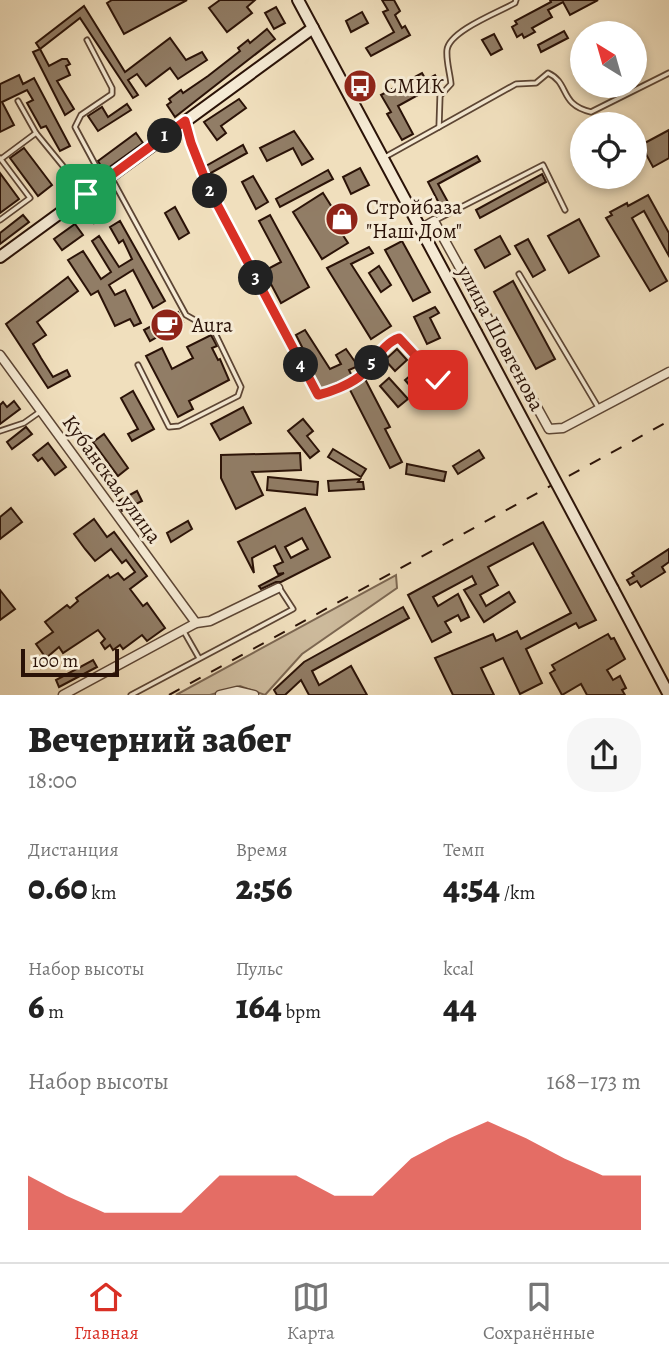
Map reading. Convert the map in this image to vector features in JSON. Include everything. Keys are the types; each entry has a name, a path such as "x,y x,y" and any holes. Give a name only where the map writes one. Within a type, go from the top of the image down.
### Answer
{"street":[{"name":"улица Шовгенова","path":"298,0 669,695"},
{"path":"0,257 313,28"},
{"path":"420,229 434,221 543,423 554,430 669,372"},
{"name":"Кубанская улица","path":"0,355 196,623"},
{"path":"63,695 196,623 210,621 278,588"},
{"path":"220,695 237,691 254,695"}],"lane":[{"path":"439,127 440,96 451,84 447,52 449,42 460,32 515,4 516,0"},
{"path":"87,40 112,88 112,94 81,115 75,127 186,315 214,331 242,387 237,396 178,426 169,427 138,365"},
{"path":"383,158 516,83 536,83 548,73 556,77 572,105 590,113 669,73"},
{"path":"18,101 36,133 86,194"},
{"path":"185,121 209,189 318,395 359,377 391,341 399,338 438,380"},
{"path":"0,220 30,198 0,158 36,133"},
{"path":"434,221 543,165 565,210"},
{"path":"519,274 599,409"},
{"path":"0,431 23,424 41,411"},
{"path":"131,695 293,609 284,592 278,588"},
{"path":"183,630 193,652 199,657"}],"shaded area":[{"path":"396,575 397,588 302,654 265,695 240,686 210,695 176,695"}],"building":[{"path":"112,0 187,0 124,34 107,3"},
{"path":"220,0 255,0 247,7 252,13 227,32 209,8"},
{"path":"382,0 394,0 400,11 395,15 402,28 405,26 410,35 371,56 366,48 394,32 383,12 388,10"},
{"path":"550,0 598,0 570,15 563,2 548,10 552,17 532,28 535,32 524,38 522,34 517,37 512,27 517,24 515,21 551,2"},
{"path":"84,6 125,72 170,38 186,60 202,52 207,60 178,79 170,68 146,86 137,74 128,80 138,95 133,98 80,18 40,49 36,43"},
{"path":"276,7 285,23 274,29 265,13"},
{"path":"362,12 368,23 351,32 346,21"},
{"path":"267,29 275,39 175,117 167,105 171,102 169,99 208,76 240,51 238,48 248,40 250,43"},
{"path":"564,31 568,38 541,52 538,45"},
{"path":"494,34 502,49 491,55 482,40"},
{"path":"40,49 49,66 62,59 67,59 70,64 66,66 70,75 57,81 74,109 65,115 33,52"},
{"path":"422,73 426,80 435,75 440,83 398,106 413,134 402,140 387,114 391,112 381,95"},
{"path":"19,75 23,84 34,78 70,146 60,151 46,126 41,128 27,103 33,100 27,90 2,102 14,125 0,132 0,84"},
{"path":"239,99 246,108 221,126 226,133 217,140 204,122"},
{"path":"127,104 131,110 98,131 88,116 102,107 108,117"},
{"path":"669,130 669,158 653,167 647,156 647,142"},
{"path":"294,131 313,159 302,165 293,148 267,161 260,148"},
{"path":"136,133 143,143 104,171 98,161"},
{"path":"243,145 247,153 209,174 206,166"},
{"path":"24,148 52,185 38,196 10,158"},
{"path":"477,156 480,161 438,184 449,204 442,209 428,182"},
{"path":"360,168 369,185 351,194 343,177"},
{"path":"328,170 333,179 280,207 276,199"},
{"path":"0,173 19,199 0,213"},
{"path":"542,174 546,182 480,218 476,210"},
{"path":"253,176 268,202 256,209 242,182"},
{"path":"323,193 340,220 335,223 348,243 322,259 293,212"},
{"path":"648,195 669,233 669,256 644,211 632,218 667,281 650,291 606,218 612,215 610,212"},
{"path":"106,197 114,209 94,223 86,212"},
{"path":"175,207 189,233 179,239 165,213"},
{"path":"23,215 29,222 0,244 0,233"},
{"path":"270,215 309,287 281,303 264,271 281,262 259,221"},
{"path":"579,219 599,256 569,273 548,236"},
{"path":"120,221 165,301 153,308 133,270 109,285 115,295 125,290 141,323 134,326 130,319 115,326 98,291 91,295 68,260 83,251 101,279 111,272 92,241 99,236 119,267 132,259 123,240 119,243 110,227"},
{"path":"75,224 83,235 62,250 54,239"},
{"path":"500,236 510,254 485,268 475,250"},
{"path":"528,239 545,270 533,277 515,246"},
{"path":"402,241 430,292 413,301 385,250"},
{"path":"369,247 373,253 351,264 391,326 371,339 327,268"},
{"path":"379,266 391,285 381,292 369,273"},
{"path":"68,277 78,291 37,322 46,335 33,344 53,377 67,370 70,376 48,388 6,324"},
{"path":"513,281 555,359 536,369 494,292"},
{"path":"435,307 439,313 430,318 440,338 427,344 414,317"},
{"path":"178,312 183,322 150,341 144,330"},
{"path":"305,330 330,369 341,364 336,355 346,349 358,366 349,370 352,376 320,390 302,355 305,353 296,335"},
{"path":"211,335 217,346 212,348 229,380 189,401 193,409 178,417 146,356 162,348 172,369 193,358 187,347"},
{"path":"397,349 407,360 395,371 385,360"},
{"path":"417,370 441,398 429,408 405,380"},
{"path":"389,378 408,399 398,407 380,386"},
{"path":"365,379 390,427 385,429 402,462 390,468 349,388"},
{"path":"133,391 154,429 132,441 128,434 138,429 121,398"},
{"path":"14,401 20,409 0,424 0,405 3,402 7,407"},
{"path":"243,407 251,423 220,440 211,424"},
{"path":"303,419 313,431 307,436 319,451 310,458 288,431"},
{"path":"26,427 32,434 12,449 7,442"},
{"path":"104,434 128,468 118,476 93,442"},
{"path":"48,443 66,467 55,475 42,458 38,461 33,455"},
{"path":"333,449 366,469 361,477 328,457"},
{"path":"479,450 484,458 458,474 453,466"},
{"path":"300,453 301,470 252,472 263,495 236,509 221,478 221,455"},
{"path":"407,464 446,472 444,481 406,474"},
{"path":"268,477 318,482 317,495 267,490"},
{"path":"360,479 358,482 363,482 364,489 329,491 328,481"},
{"path":"137,491 142,501 122,511 117,502"},
{"path":"11,508 22,522 0,539 0,517"},
{"path":"305,508 330,557 261,589 259,586 284,573 278,574 274,566 283,562 275,546 252,558 254,573 238,542","holes":["302,538 308,549 291,558 285,547"]},
{"path":"94,519 107,537 114,532 147,576 130,589 143,606 147,603 165,628 147,641 142,635 123,649 120,645 113,650 110,645 105,649 101,643 105,639 98,630 63,653 59,647 46,658 36,644 53,632 45,622 67,605 70,608 78,601 76,598 108,575 110,578 118,573 124,580 135,572 126,560 122,563 111,549 95,561 85,549 74,534"},
{"path":"188,521 192,529 171,542 167,533"},
{"path":"543,522 596,620 579,628 576,623 526,649 542,683 520,694 503,658 481,668 494,695 453,695 435,658 493,634 496,641 517,631 521,639 571,613 533,543 488,567 498,585 480,595 486,606 509,592 515,602 484,622 464,590 476,584 472,576 433,597 438,606 458,594 469,617 461,621 458,615 445,622 451,632 432,642 408,595"},
{"path":"669,549 669,562 662,567 665,572 641,587 637,581 630,585 627,580 634,576 632,573"},
{"path":"0,590 15,609 0,620"},
{"path":"403,607 409,618 312,671 319,685 351,666 367,695 309,695 301,680 285,695 277,695 274,690 304,662"},
{"path":"608,634 611,639 614,638 625,659 607,670 613,680 620,676 626,688 622,690 625,695 587,695 581,684 562,695 550,673 555,670 552,665"},
{"path":"93,660 97,667 59,687 56,680"}],"railway":[{"path":"169,695 669,421"}],"place":[{"name":"СМИК","path":"360,86"},
{"name":"Стройбаза \"Наш Дом\"","path":"342,219"},
{"name":"Aura","path":"167,325"}],"route":[{"path":"86,194 185,121 209,189 318,395 359,377 391,341 399,338 438,380"}]}
